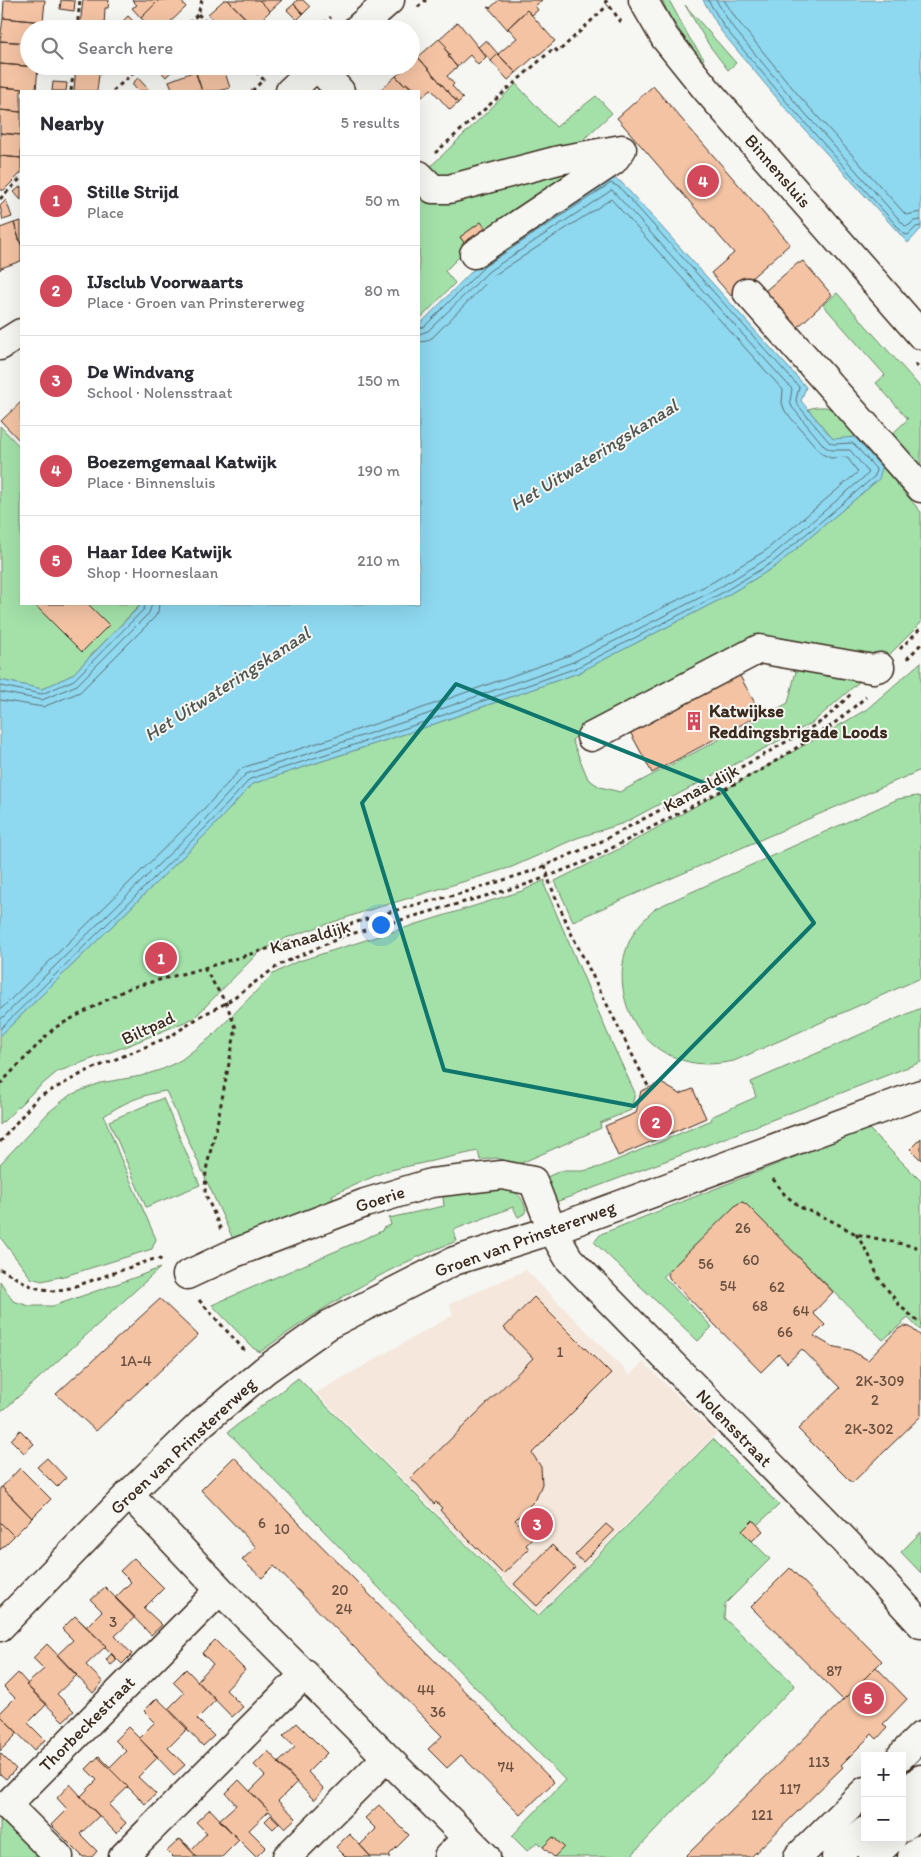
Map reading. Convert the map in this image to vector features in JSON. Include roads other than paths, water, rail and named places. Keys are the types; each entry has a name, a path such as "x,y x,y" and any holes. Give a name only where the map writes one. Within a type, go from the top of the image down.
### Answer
{"street":[{"name":"Binnensluis","path":"643,0 665,38 706,89 921,335"},
{"path":"367,20 386,2"},
{"path":"291,90 307,75"},
{"path":"325,75 339,90"},
{"path":"424,167 433,189 449,189 559,160 622,149 613,160 474,254"},
{"path":"747,292 921,488"},
{"path":"0,346 20,333"},
{"path":"591,737 759,649 873,670 891,665"},
{"name":"Groen van Prinstererweg","path":"0,1627 128,1494 203,1422 265,1370 330,1324 454,1261 552,1230 921,1094"},
{"name":"Goerie","path":"187,1275 232,1254 365,1203 431,1183 502,1175 533,1181 552,1230"},
{"name":"Nolensstraat","path":"552,1230 569,1259 847,1543 921,1624"},
{"path":"128,1494 220,1590 486,1857"},
{"name":"Thorbeckestraat","path":"59,1857 7,1805 220,1590"},
{"path":"123,1857 305,1674"},
{"path":"905,1752 921,1736"},
{"path":"287,1857 386,1758"},
{"path":"906,1792 921,1779"},
{"path":"798,1857 861,1796"},
{"path":"906,1824 921,1810"},
{"path":"836,1857 861,1835"},
{"path":"448,1857 467,1838"},
{"path":"873,1857 888,1842"}],"water":[{"path":"703,0 921,0 921,229 908,243 786,109 721,31"},
{"name":"Het Uitwateringskanaal","path":"610,176 621,182 806,387 801,401 833,439 855,437 882,468 879,479 776,566 723,598 578,673 423,728 252,784 213,827 0,1036 0,680 42,689 72,675 141,605 420,605 420,324 481,262"}],"place":[{"name":"Boezemgemaal Katwijk","path":"703,181"},
{"name":"Katwijkse Reddingsbrigade Loods","path":"694,721"},
{"name":"Stille Strijd","path":"161,958"},
{"name":"IJsclub Voorwaarts","path":"656,1122"},
{"name":"De Windvang","path":"537,1524"},
{"name":"Haar Idee Katwijk","path":"868,1698"}]}
